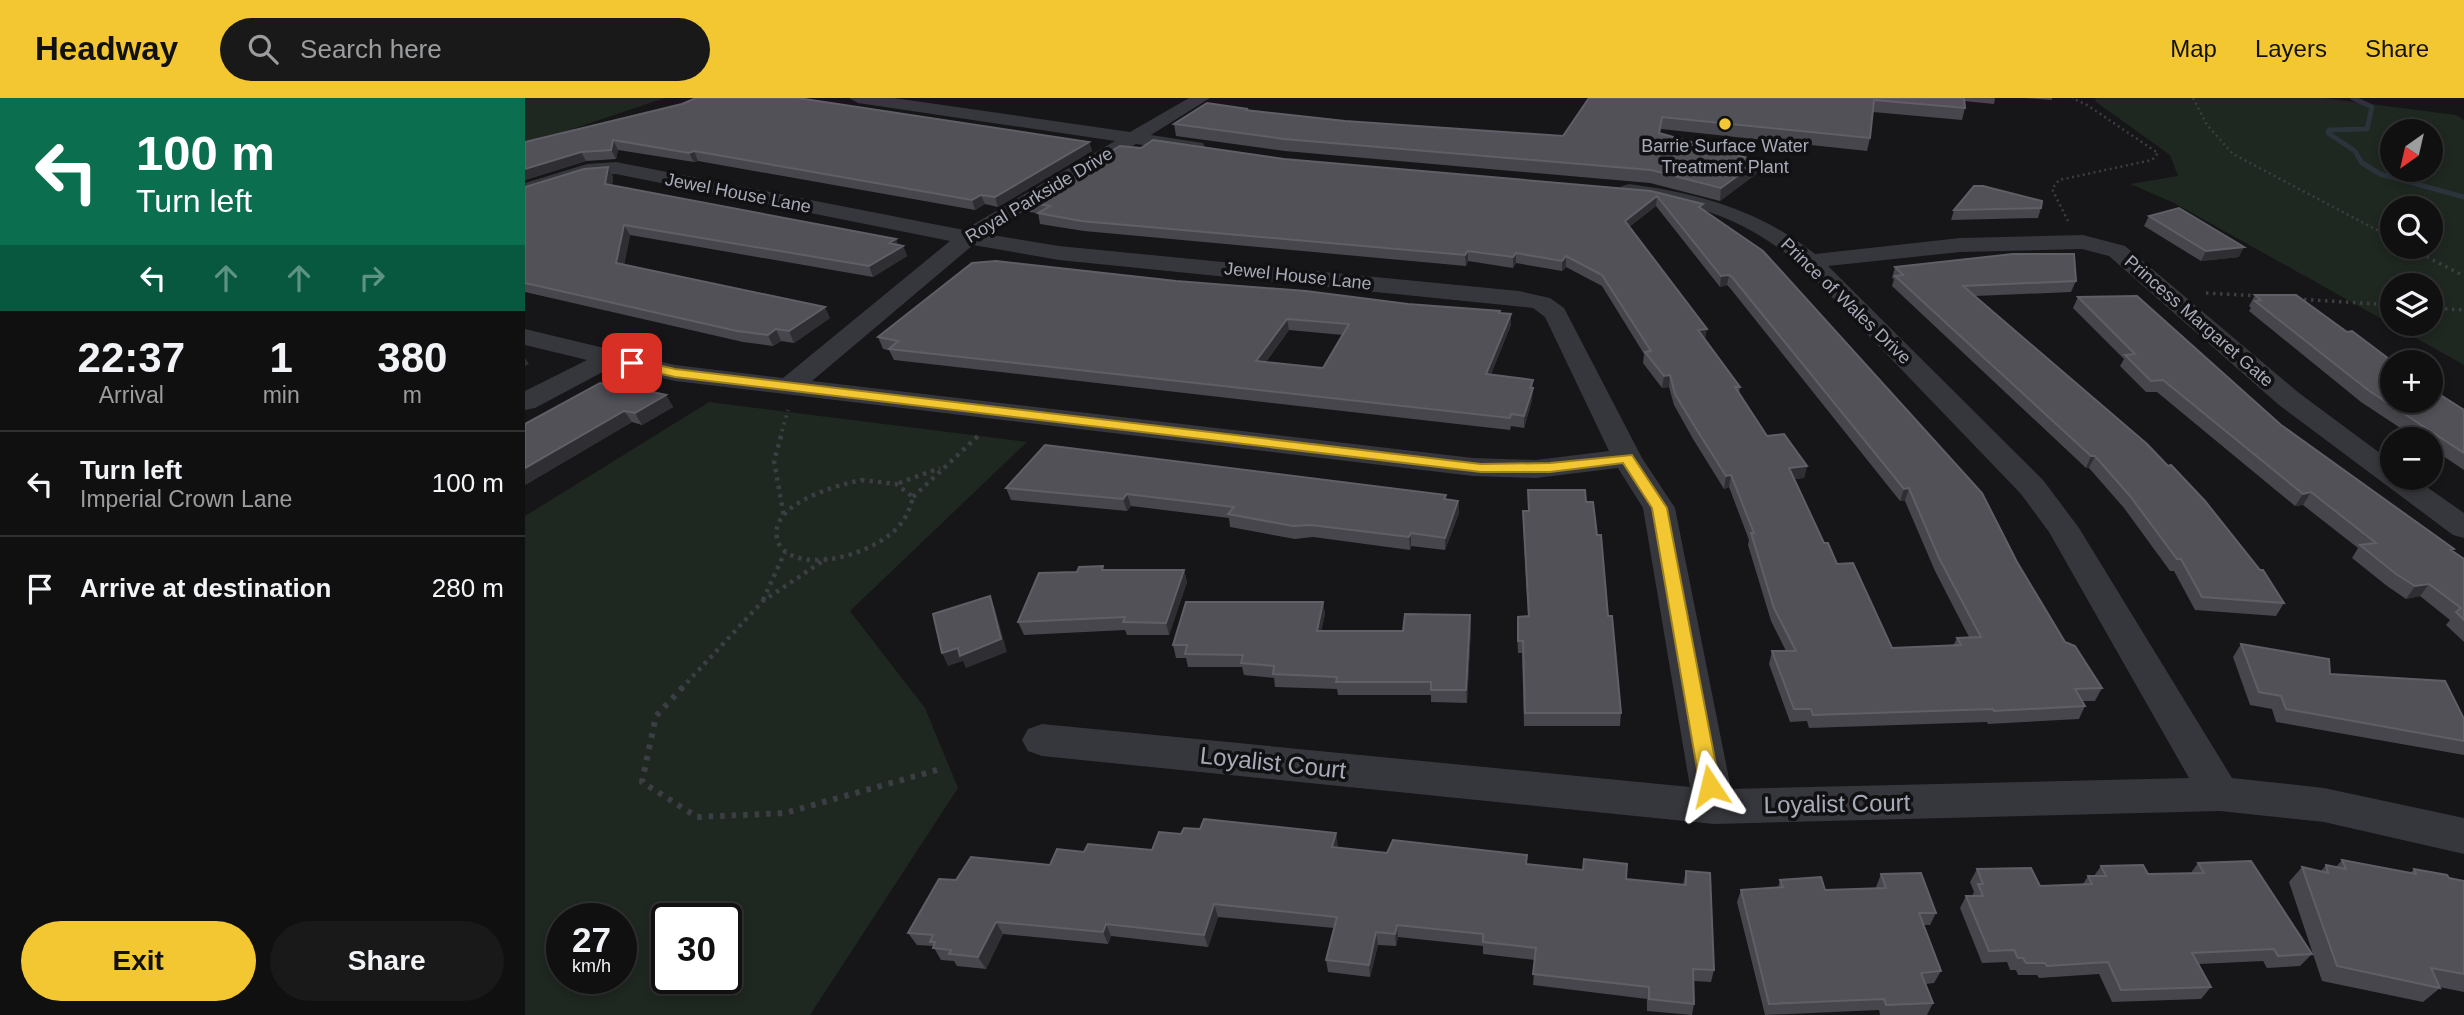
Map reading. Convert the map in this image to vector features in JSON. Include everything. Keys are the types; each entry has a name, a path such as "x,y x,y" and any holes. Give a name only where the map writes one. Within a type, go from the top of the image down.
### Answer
{"street":[{"path":"858,98 1220,151"},
{"name":"Royal Parkside Drive","path":"790,396 966,237 1201,98"},
{"name":"Jewel House Lane","path":"525,190 587,170 616,168 1059,253 1519,298 1541,303 1555,313 1627,458 1660,508 1714,807"},
{"name":"Prince of Wales Drive","path":"1607,188 1682,198 1733,213 1783,237 1810,261 2047,504 2220,794"},
{"name":"Princess Margaret Gate","path":"1810,261 1961,245 2083,242 2117,251 2289,399 2380,467"},
{"path":"525,337 675,373 790,396 1481,468 1550,468 1627,458"},
{"path":"525,402 610,358"},
{"name":"Princess Margaret Gate","path":"2411,490 2464,528"},
{"name":"Loyalist Court","path":"1042,740 1714,807 2220,794 2324,805 2464,836"}],"path":[{"path":"2071,231 2062,205 2052,189 2059,180 2153,160 2158,153 2087,105 2072,98"},
{"path":"2196,98 2207,125 2233,154 2380,232"},
{"path":"2431,259 2464,276"},
{"path":"2203,292 2270,297"},
{"path":"2284,298 2380,304"},
{"path":"2443,309 2464,310"},
{"path":"784,517 774,461 790,396"},
{"path":"913,497 898,484 881,480 838,485 798,504 784,517 776,530 777,542 785,552 810,559 827,558 850,554 892,534 906,522 913,509 913,497 943,466 984,431"},
{"path":"898,484 943,466"},
{"path":"763,601 785,552"},
{"path":"827,558 763,601 656,716 642,782 697,817 785,813 937,770"}],"shaded area":[{"path":"525,98 665,98 525,145"},
{"path":"2095,98 2324,98 2456,115 2464,120 2464,365 2443,353 2443,350 2437,350 2412,336 2443,336 2443,273 2380,273 2380,318 2174,203 2130,184 2178,176 2170,155 2096,102"},
{"path":"709,402 1027,442 850,611 925,708 958,788 810,1015 525,1015 525,516"}],"building":[{"path":"696,98 798,98 1089,142 995,197 981,195 972,200 694,151 689,153 613,140 611,150 581,152 525,169 525,142 682,104"},
{"path":"1589,98 1964,98 1965,108 1874,100 1870,138 1662,117 1659,133 1758,161 1721,188 1651,170 1284,139 1174,124 1207,103 1345,121 1563,136"},
{"path":"1153,140 1284,159 1651,191 1703,204 1699,207 1763,251 1982,493 2017,562 2065,642 2075,646 2102,688 2075,689 2085,706 1813,715 1811,709 1794,709 1772,651 1796,651 1774,608 1751,533 1754,533 1731,475 1726,476 1695,427 1675,394 1670,375 1664,376 1645,352 1651,351 1602,275 1566,256 1562,261 1516,253 1513,257 1468,251 1465,255 1081,221 1038,213 1050,206 1025,202 1120,146 1141,148","holes":["1657,196 1721,276 1732,277 1904,489 1909,488 1939,558 1981,637 1957,638 1961,645 1892,648 1853,563 1837,564 1828,543 1824,543 1789,468 1807,466 1784,434 1767,436 1735,387 1740,387 1698,330 1707,329 1625,221"]},
{"path":"608,167 605,184 896,239 889,243 903,246 869,266 624,225 616,263 825,307 789,331 776,329 768,335 737,331 525,283 525,187 584,169"},
{"path":"1974,186 2042,201 2041,208 1954,210"},
{"path":"2179,208 2244,247 2206,251 2149,216"},
{"path":"2013,254 2074,254 2076,281 1963,286 2147,444 2168,466 2171,465 2205,501 2260,570 2263,570 2284,603 2202,597 2181,559 2177,559 2130,496 2095,456 2091,456 1895,276 1903,275 1895,267"},
{"path":"996,261 1176,281 1500,311 1499,313 1511,314 1486,374 1533,380 1530,388 1533,388 1524,416 1511,414 1510,418 889,349 898,341 878,337 972,263","holes":["1287,319 1349,324 1323,368 1256,361"]},
{"path":"2255,295 2296,295 2380,352 2380,398 2255,301 2261,300"},
{"path":"2137,296 2281,425 2454,549 2451,550 2464,559 2464,620 2456,612 2461,608 2429,584 2415,586 2360,545 2376,543 2311,492 2303,494 2163,380 2151,381 2125,355 2135,354 2078,297"},
{"path":"600,383 612,387 618,384 666,395 635,413 624,411 525,468 525,424"},
{"path":"2443,397 2464,410 2464,453 2443,439 2443,427 2424,427 2403,413 2443,413"},
{"path":"1045,445 1446,495 1444,499 1458,501 1445,538 1411,533 1409,537 1311,525 1293,526 1228,514 1234,507 1127,494 1123,499 1006,488"},
{"path":"1528,490 1585,490 1586,502 1593,502 1597,535 1601,535 1608,616 1612,616 1621,713 1525,713 1523,641 1518,641 1518,617 1529,616 1523,511 1529,511"},
{"path":"1103,566 1102,570 1184,570 1166,623 1123,622 1125,617 1018,622 1039,573 1077,572 1079,567"},
{"path":"990,596 1001,639 960,656 958,648 942,653 933,614"},
{"path":"1186,602 1323,602 1317,631 1403,631 1405,614 1470,615 1466,690 1431,690 1431,682 1336,682 1337,677 1273,674 1274,666 1241,663 1243,655 1185,654 1187,645 1173,645"},
{"path":"2241,644 2329,659 2330,674 2445,681 2464,719 2464,741 2286,709 2281,696 2259,692"},
{"path":"1204,819 1336,833 1332,847 1387,853 1393,840 1527,855 1526,864 1583,870 1584,859 1627,864 1626,879 1686,885 1686,871 1710,873 1714,970 1693,969 1694,1004 1649,999 1649,987 1533,974 1536,948 1483,942 1483,934 1397,925 1395,934 1376,932 1369,965 1326,960 1337,917 1214,904 1204,935 1106,924 1103,932 996,922 978,957 949,954 951,950 933,948 935,942 930,942 933,935 908,933 939,879 956,880 971,857 1050,865 1057,849 1084,852 1088,844 1152,850 1159,832 1181,834 1184,828 1200,829"},
{"path":"2342,860 2416,874 2414,869 2464,881 2464,974 2431,968 2440,988 2337,966 2302,867 2328,873 2326,865 2346,869"},
{"path":"2251,861 2312,954 2278,956 2274,949 2192,953 2211,987 2121,990 2108,962 2047,966 2045,963 2026,963 2023,958 2018,958 2014,950 1989,951 1966,896 1983,896 1978,884 1983,884 1977,869 2031,868 2040,886 2092,884 2088,876 2106,876 2101,866 2143,865 2148,874 2204,873 2198,863"},
{"path":"1921,873 1936,913 1919,913 1941,971 1921,973 1933,1003 1886,1005 1884,999 1769,1004 1741,890 1783,887 1780,880 1821,877 1825,890 1886,888 1881,874"}],"waterway":[{"path":"2353,98 2372,107 2367,129 2329,130 2328,133 2355,151 2362,163 2380,174 2464,197"}],"place":[{"name":"Barrie Surface Water Treatment Plant","path":"1725,124"}],"route":[{"path":"632,363 675,373 1481,468 1550,468 1627,458 1660,508 1710,786"}]}
